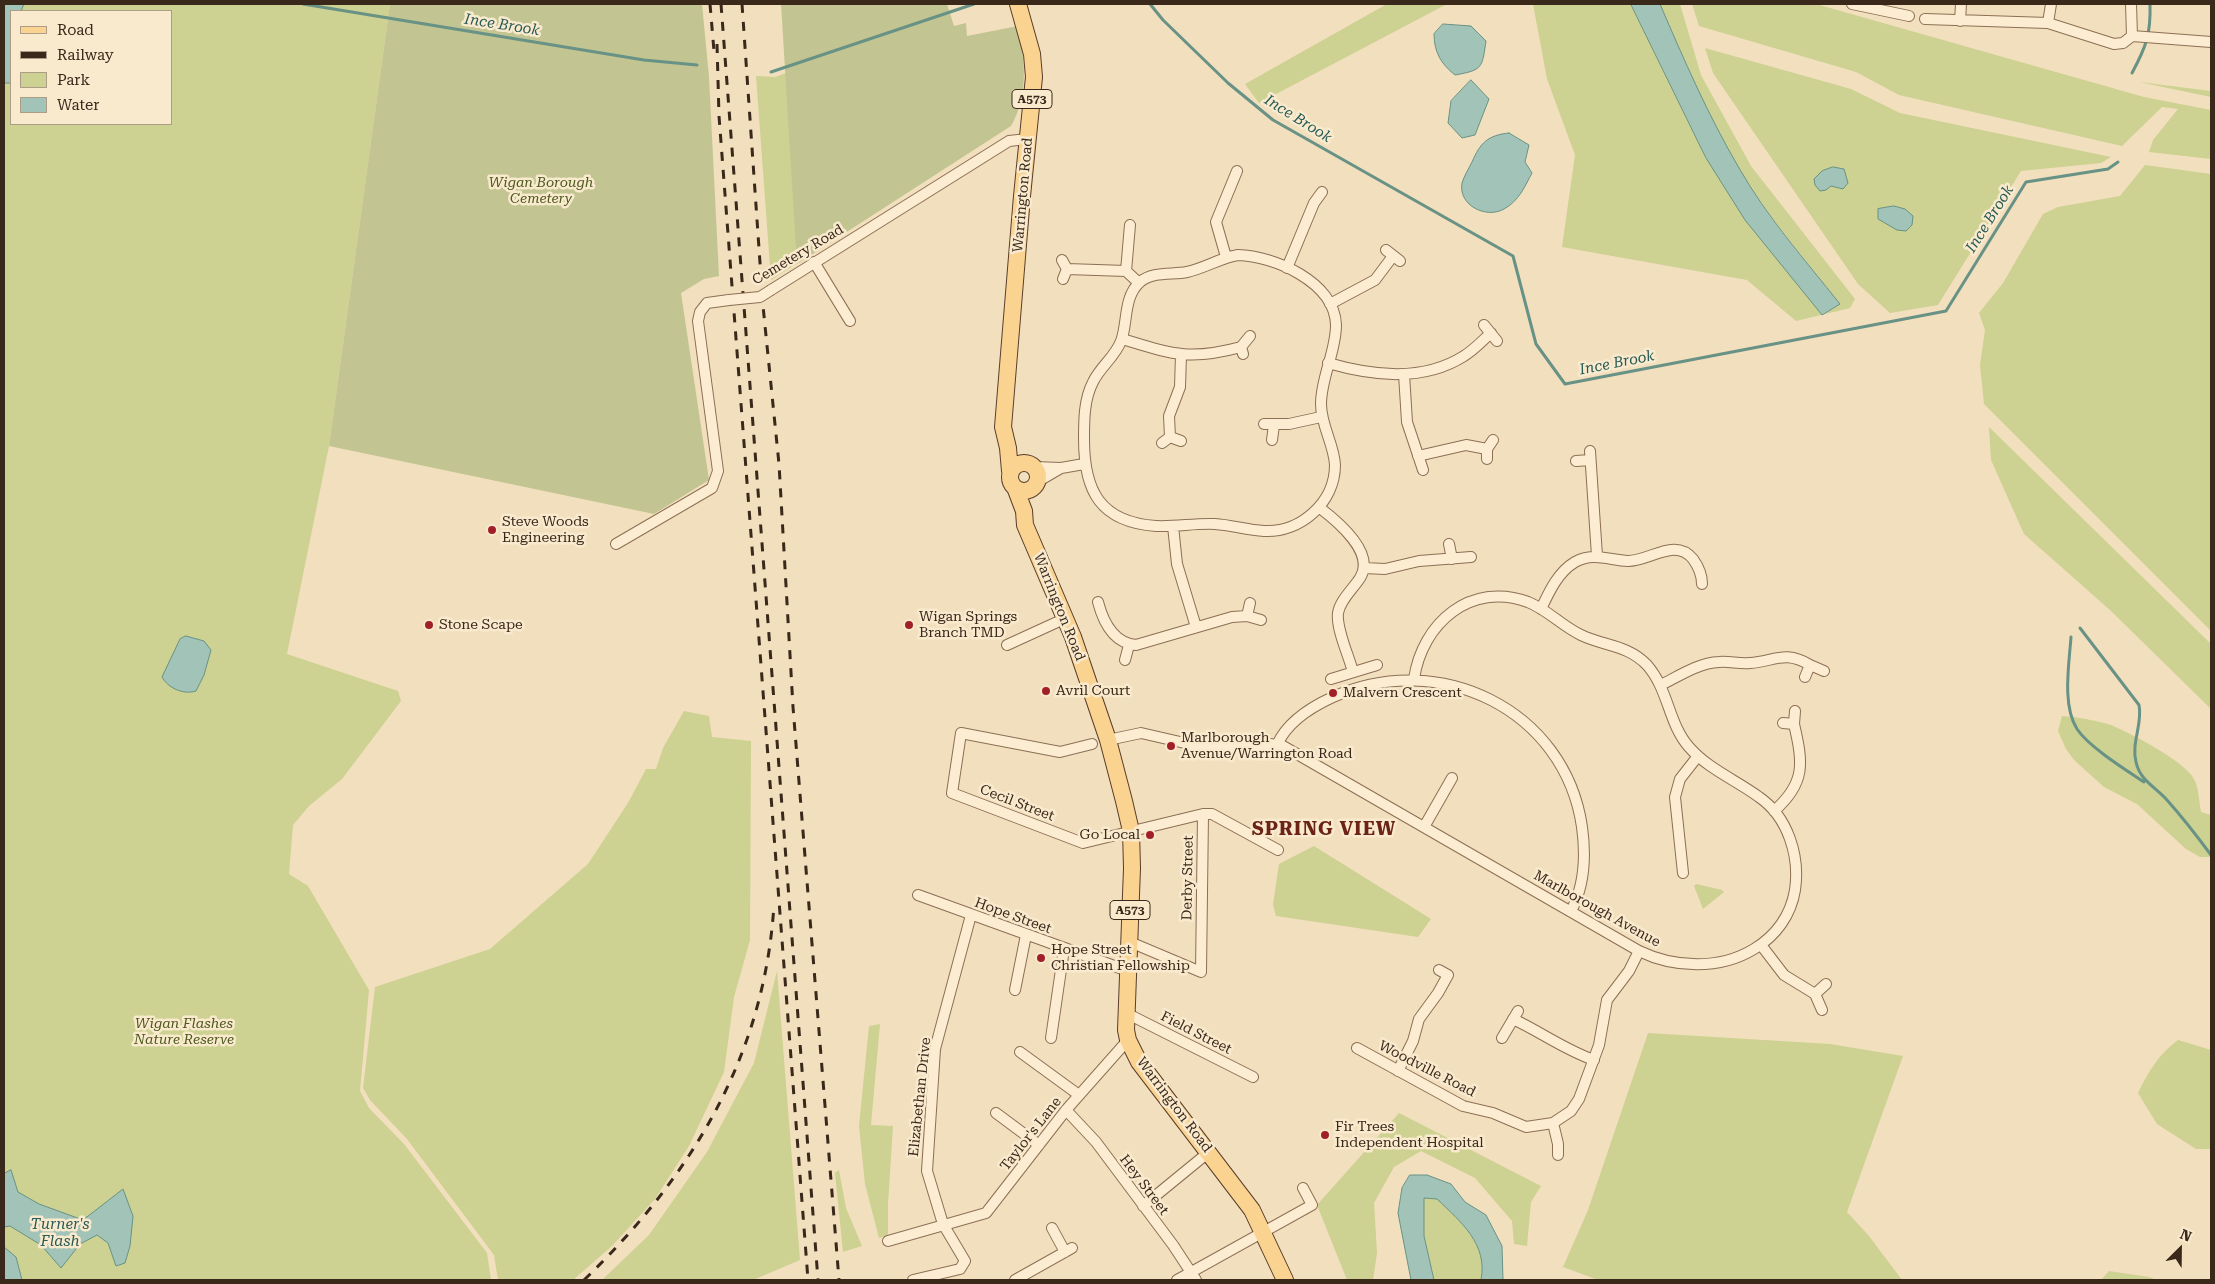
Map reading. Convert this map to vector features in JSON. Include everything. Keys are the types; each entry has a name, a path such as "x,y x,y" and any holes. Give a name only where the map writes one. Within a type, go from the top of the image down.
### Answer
{"main road":[{"name":"Warrington Road","path":"1018,4 1032,54 1034,77 1027,138 1003,427 1008,448 1009,479 1029,478 1024,511 1025,524 1066,618 1090,742 1120,782 1131,831 1132,868 1126,1013 1128,1040 1139,1062 1252,1210 1285,1280"},
{"path":"1008,448 1029,478"}],"street":[{"path":"1855,4 1909,16"},
{"path":"1960,21 1961,4"},
{"path":"2048,23 2051,4"},
{"path":"2131,4 2134,37"},
{"path":"1925,19 2048,23 2114,44 2123,43 2134,37 2211,42"},
{"name":"Cemetery Road","path":"616,544 712,488 716,480 718,471 698,321 700,312 707,303 760,297 1009,141 1027,138"},
{"path":"1226,257 1216,222 1227,181 1236,171"},
{"path":"1287,268 1311,201 1322,192"},
{"path":"1126,271 1130,224"},
{"path":"1252,256 1287,268 1313,283 1330,304 1336,325 1321,392 1321,417 1333,454 1335,466 1333,479 1320,508 1296,524 1273,530 1228,525 1173,526 1140,524 1112,513 1101,505 1094,494 1084,464 1084,418 1089,391 1093,382 1118,350 1122,339 1128,303 1139,283 1156,275 1187,272 1226,257 1252,256"},
{"path":"1330,304 1375,280 1393,256"},
{"path":"814,262 850,321"},
{"path":"1063,279 1065,264 1126,271 1139,283"},
{"path":"1328,363 1364,372 1404,374 1441,368 1494,337 1484,325"},
{"path":"1122,339 1181,355 1203,356 1242,351 1250,336"},
{"path":"1181,355 1180,387 1169,416 1166,440 1181,441"},
{"path":"1404,374 1407,422 1422,470"},
{"path":"1272,440 1269,424 1321,417"},
{"path":"1418,456 1466,445 1487,454 1493,440"},
{"path":"1576,461 1590,455 1597,556"},
{"path":"1029,478 1061,468 1084,464"},
{"path":"1029,478 1061,468"},
{"path":"1320,508 1341,524 1352,537 1362,556 1364,568 1360,578 1341,604 1338,612 1339,623 1353,672"},
{"path":"1173,526 1177,564 1196,626"},
{"path":"1449,544 1452,559"},
{"path":"1541,609 1555,582 1566,568 1581,559 1597,556 1636,560 1667,550 1679,550 1694,561 1701,573 1702,586"},
{"path":"1364,568 1385,569 1419,561 1471,557"},
{"name":"Marlborough Avenue","path":"961,733 1060,752 1090,742 1141,733 1202,747 1277,745 1289,749 1639,951 1668,962 1698,964 1731,960 1761,945 1775,933 1784,919 1795,886 1795,860 1791,842 1774,811 1760,797 1698,756 1678,732 1661,685 1647,665 1631,652 1614,644 1583,636 1541,609 1526,602 1508,598 1484,598 1463,605 1446,616 1427,638 1420,653 1414,679"},
{"path":"1098,602 1097,617 1115,635 1129,644 1136,645 1232,617 1247,616 1261,620"},
{"path":"1247,616 1250,603"},
{"path":"1007,645 1066,618"},
{"path":"1125,660 1129,644"},
{"path":"1661,685 1699,666 1718,662 1750,663 1784,656 1800,659 1824,672"},
{"path":"1331,679 1377,665"},
{"path":"1804,677 1810,665"},
{"path":"1277,745 1295,722 1324,702 1373,682 1414,679 1450,684 1481,695 1525,722 1545,743 1568,778 1580,817 1584,851 1580,891 1571,911"},
{"path":"1774,811 1793,792 1799,776 1794,724 1795,711"},
{"path":"1783,723 1794,724"},
{"name":"Cecil Street","path":"961,733 952,793 1082,843 1131,831"},
{"path":"1683,873 1686,861 1675,797 1680,779 1698,756"},
{"path":"1424,827 1452,778"},
{"path":"1131,831 1203,814 1220,817 1278,850"},
{"name":"Derby Street","path":"1128,944 1201,972 1203,814"},
{"name":"Hope Street","path":"918,895 1128,971"},
{"name":"Elizabethan Drive","path":"913,1280 960,1269 966,1261 943,1224 926,1171 936,1049 971,915"},
{"path":"1016,990 1026,935"},
{"path":"1761,945 1784,975 1815,994 1822,1010"},
{"path":"1051,1038 1064,949"},
{"path":"1558,1155 1558,1144 1553,1124 1571,1111 1580,1099 1601,1036 1607,1000 1625,978 1639,951"},
{"path":"1398,1071 1413,1041 1418,1018 1438,993 1448,974"},
{"path":"1815,994 1826,984"},
{"name":"Field Street","path":"1126,1013 1253,1077"},
{"path":"1502,1038 1516,1015 1570,1052 1594,1060"},
{"name":"Taylor's Lane","path":"888,1241 986,1213 1066,1110 1128,1040"},
{"name":"Woodville Road","path":"1357,1048 1458,1103 1493,1113 1512,1123 1533,1127 1553,1124"},
{"path":"1020,1052 1079,1096"},
{"name":"Hey Street","path":"1066,1110 1096,1142 1194,1276"},
{"path":"996,1113 1039,1145"},
{"path":"1143,1206 1209,1152"},
{"path":"1177,1280 1194,1276 1264,1232 1312,1205 1303,1188"},
{"path":"1015,1280 1068,1250 1052,1228"}],"green space":[{"name":"Wigan Flashes Nature Reserve","path":"4,4 390,4 329,446 287,654 398,691 401,701 342,779 309,806 293,825 289,874 308,886 369,990 360,1091 369,1108 404,1144 487,1253 491,1280 4,1280"},
{"name":"Wigan Borough Cemetery","path":"390,4 702,4 709,77 719,276 704,279 681,293 709,480 654,514 329,446"},
{"path":"781,4 947,4 954,26 966,23 967,36 1018,26 1024,64 1021,102 1011,126 797,264"},
{"path":"1387,4 1447,4 1259,103 1245,84"},
{"path":"1533,4 1631,4 1706,158 1823,315 1796,321 1747,280 1562,247 1575,155 1547,79"},
{"path":"1660,4 1680,4 1701,75 1751,166 1855,299 1850,308 1824,314 1840,304 1775,221 1727,149 1706,109"},
{"path":"1692,4 1816,4 2144,97 2211,110 2211,159 2149,152 2153,140 2178,109 2162,107 2122,146 1899,95 1856,72 1699,26"},
{"path":"1705,48 1851,89 1900,113 2111,157 2101,163 2021,171 1938,305 1890,313 1858,284 1713,73"},
{"path":"842,53 831,242 771,280 756,76 775,77"},
{"path":"2139,82 2211,91 2211,97"},
{"path":"2145,165 2211,174 2211,631 1984,404 1980,365 1985,330 1979,313 2003,283 2043,214 2058,207 2120,196"},
{"path":"1989,427 2211,644 2211,709 2110,610 2024,534 1991,460"},
{"path":"684,711 709,716 712,737 751,741 750,940 734,997 724,1072 689,1146 655,1199 612,1246 573,1280 498,1280 494,1255 407,1139 370,1100 363,1088 375,987 490,949 588,864 628,803 646,769 656,769 663,748"},
{"path":"2062,716 2108,724 2142,740 2182,765 2195,781 2201,812 2211,815 2211,857 2200,857 2186,849 2137,804 2104,787 2074,760 2066,749 2058,731"},
{"path":"1314,846 1431,919 1418,937 1276,916 1273,905 1279,864"},
{"path":"1696,884 1724,892 1703,909 1694,886"},
{"path":"777,971 800,1260 753,1280 602,1280 649,1235 707,1152 754,1063"},
{"path":"880,1024 871,1125 893,1126 888,1235 879,1238 865,1184 859,1126 869,1026"},
{"path":"1648,1033 1830,1044 1903,1056 1847,1212 1869,1236 1902,1280 1598,1280 1563,1267 1588,1210"},
{"path":"2178,1040 2211,1050 2211,1149 2196,1149 2157,1124 2138,1093 2155,1064"},
{"path":"1399,1113 1541,1186 1531,1202 1527,1246 1514,1244 1512,1221 1475,1178 1421,1151 1394,1167 1374,1203 1377,1253 1373,1280 1347,1280 1317,1205"},
{"path":"839,1170 846,1208 862,1246 843,1252 835,1173"},
{"path":"1424,1198 1437,1198 1471,1235 1480,1255 1482,1267 1481,1280 1434,1280 1424,1236"},
{"path":"2109,1271 2149,1277 2157,1280 2101,1280"}],"water":[{"path":"4,4 24,4 21,10 10,10 10,83 4,83"},
{"path":"1631,4 1660,4 1687,67 1739,168 1774,221 1840,304 1822,315 1745,220 1706,158"},
{"path":"1443,24 1471,26 1486,41 1480,66 1471,71 1455,75 1442,62 1435,46 1434,34"},
{"path":"1471,80 1489,99 1475,135 1462,138 1448,123 1451,101"},
{"path":"1509,133 1529,145 1525,162 1532,173 1521,193 1509,206 1497,212 1482,211 1469,204 1464,198 1462,191 1463,180 1482,145 1490,138"},
{"path":"1833,167 1844,169 1848,183 1843,189 1831,186 1826,190 1820,191 1815,185 1814,179 1822,171"},
{"path":"1894,206 1905,209 1913,216 1912,225 1906,231 1897,230 1878,219 1878,209"},
{"path":"186,636 204,641 211,650 204,675 196,691 191,692 176,690 162,677 180,639"},
{"name":"Turner's Flash","path":"11,1170 18,1192 39,1204 83,1220 123,1189 133,1216 130,1246 125,1263 116,1266 108,1243 97,1235 80,1244 61,1268 41,1245 10,1226 4,1227 4,1174"},
{"path":"1410,1175 1427,1175 1451,1184 1465,1202 1486,1215 1502,1246 1503,1280 1481,1280 1482,1267 1480,1255 1471,1235 1437,1199 1424,1198 1424,1236 1434,1280 1411,1280 1398,1213 1402,1188"},
{"name":"Turner's Flash","path":"4,1247 16,1257 22,1280 4,1280"}],"waterway":[{"name":"Ince Brook","path":"303,4 644,60 697,65"},
{"name":"Ince Brook","path":"771,72 974,4"},
{"name":"Ince Brook","path":"1150,4 1163,20 1228,83 1273,120 1513,256 1536,344 1565,384 1946,311 2026,182 2108,169 2118,162"},
{"name":"Ince Brook","path":"2132,73 2147,40 2150,24 2150,4"},
{"path":"2080,628 2139,705 2140,719 2135,747 2138,769 2149,783 2163,795 2211,855"},
{"path":"2071,637 2068,697 2072,719 2077,729 2099,751 2144,782"}],"railway":[{"path":"710,4 714,51"},
{"path":"721,4 818,1280"},
{"path":"742,4 763,306 779,464 793,707 839,1280"},
{"path":"717,44 719,116 808,1280"},
{"path":"584,1280 623,1241 658,1199 689,1156 716,1110 738,1063 756,1012 768,960 774,904"}],"place":[{"name":"Steve Woods Engineering","path":"492,530"},
{"name":"Stone Scape","path":"429,625"},
{"name":"Wigan Springs Branch TMD","path":"909,625"},
{"name":"Avril Court","path":"1046,691"},
{"name":"Malvern Crescent","path":"1333,693"},
{"name":"Marlborough Avenue/Warrington Road","path":"1171,746"},
{"name":"Go Local","path":"1150,835"},
{"name":"Hope Street Christian Fellowship","path":"1041,958"},
{"name":"Fir Trees Independent Hospital","path":"1325,1135"}],"district":[{"name":"SPRING VIEW","path":"1324,829"}]}
